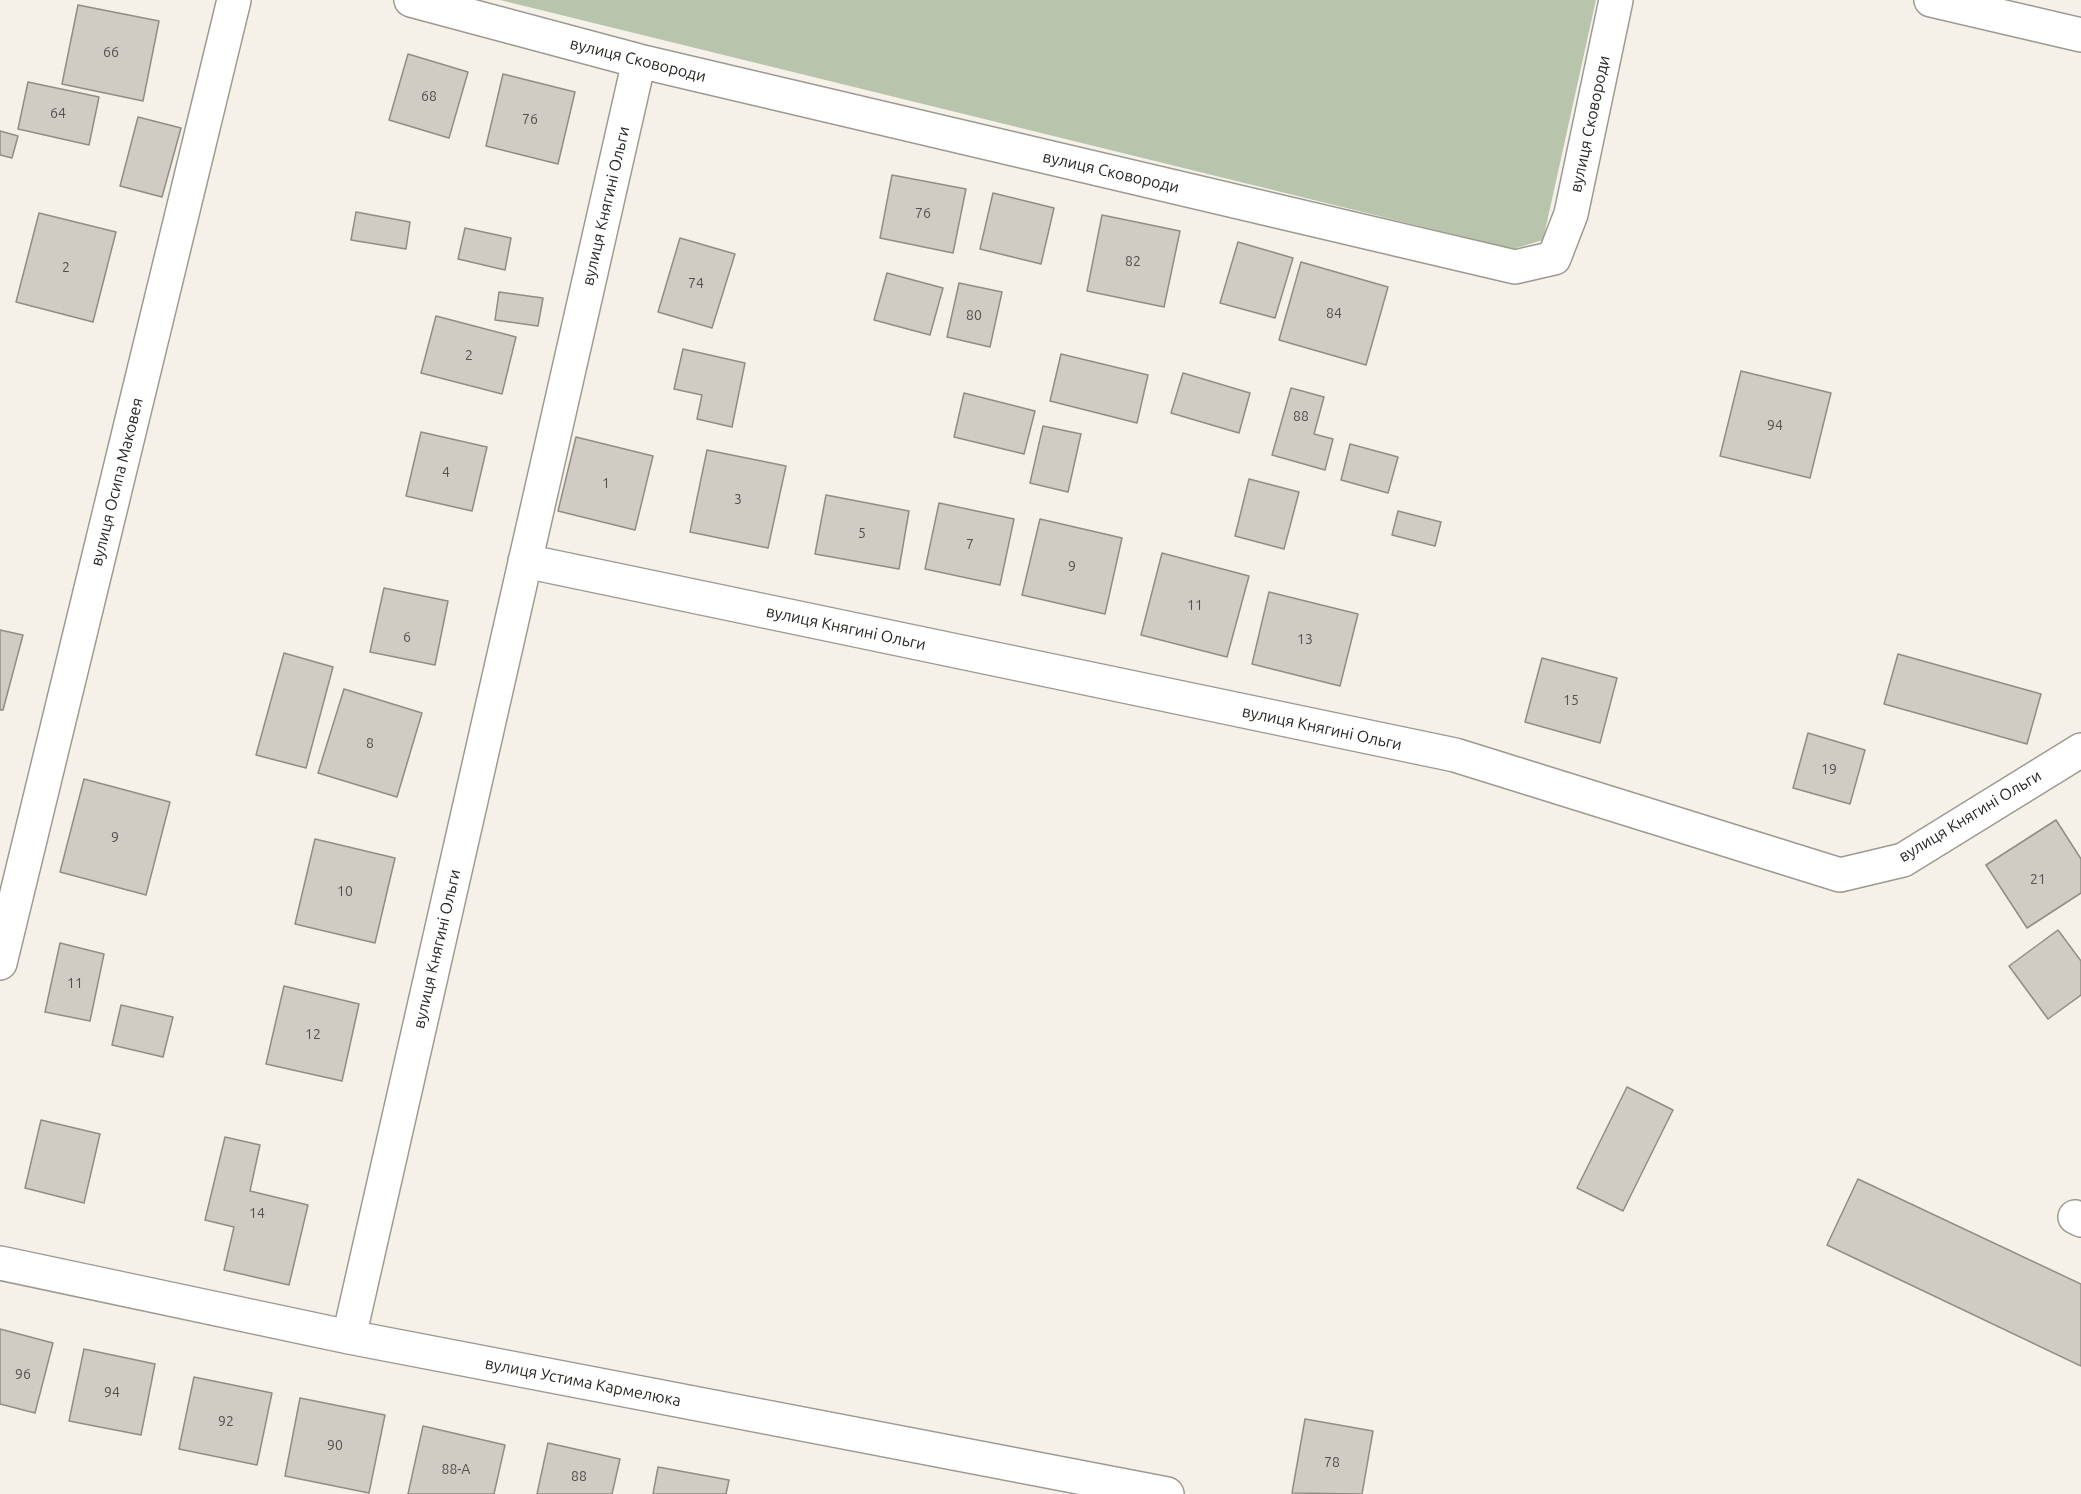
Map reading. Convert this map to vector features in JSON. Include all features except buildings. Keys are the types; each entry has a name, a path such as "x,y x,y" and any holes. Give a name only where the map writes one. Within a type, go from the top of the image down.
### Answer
{"street":[{"name":"вулиця Осипа Маковея","path":"0,963 234,0"},
{"name":"вулиця Сковороди","path":"411,0 639,61 1515,267 1554,258 1571,214 1616,0"},
{"path":"1930,0 2081,35"},
{"name":"вулиця Княгині Ольги","path":"349,1337 639,61"},
{"name":"вулиця Княгині Ольги","path":"525,561 1455,755 1840,875 1903,860 2081,750"},
{"name":"вулиця Устима Кармелюка","path":"0,1263 349,1337 1167,1494"}],"green space":[{"path":"500,0 1596,0 1543,240 1513,249"}]}
